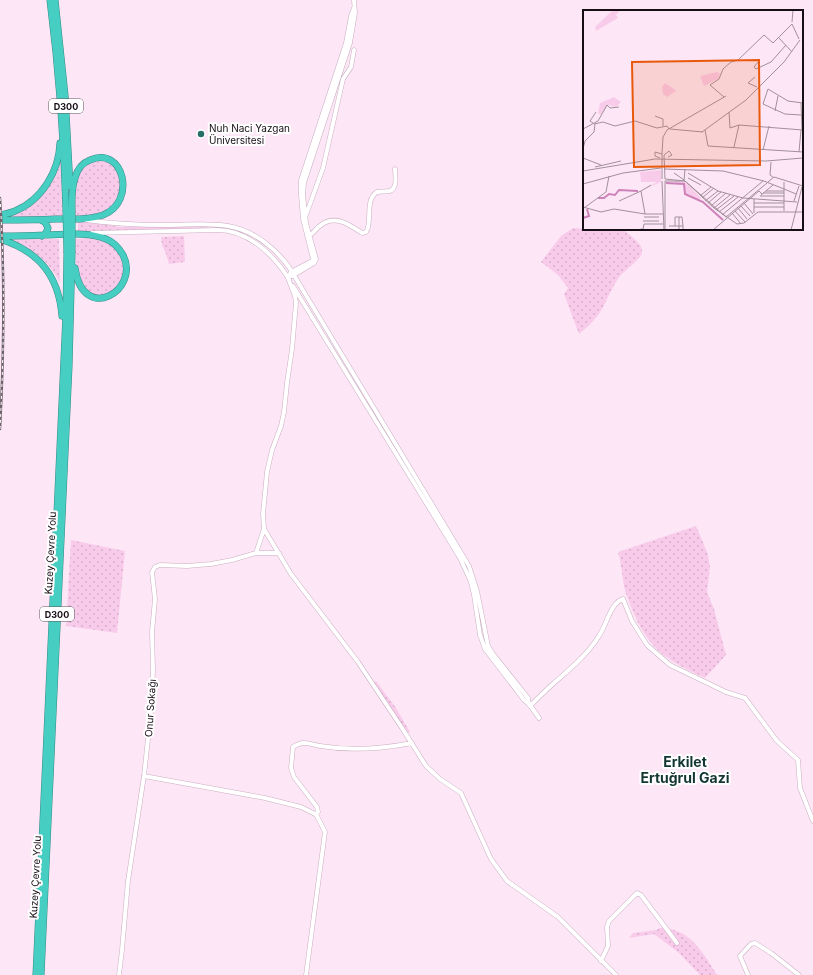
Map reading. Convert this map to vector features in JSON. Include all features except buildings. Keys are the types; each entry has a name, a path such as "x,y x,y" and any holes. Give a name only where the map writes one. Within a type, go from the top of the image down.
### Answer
{"highway":[{"name":"D300","path":"50,0 59,85 69,211"},
{"name":"D300","path":"55,0 65,95 70,253"},
{"path":"0,215 14,212 32,201 46,184 55,169 60,148 59,85"},
{"path":"0,220 78,219 104,214 116,206 122,194 123,180 114,162 108,159 95,158 83,164 74,178 69,211"},
{"path":"41,220 45,222 48,228 46,233 42,236"},
{"path":"0,236 80,234 106,239 120,250 124,258 126,275 121,285 114,293 104,298 93,297 88,294 79,285 76,279 70,253"},
{"path":"0,239 28,252 39,260 52,277 58,291 62,308 63,366"},
{"name":"Kuzey Çevre Yolu","path":"36,975 63,366 70,253"},
{"name":"Kuzey Çevre Yolu","path":"41,975 68,374 70,253"}],"street":[{"path":"292,273 316,261 309,236 303,190 305,179 350,43 355,13 354,0"},
{"path":"288,278 292,273 313,259 303,219 300,192 301,180 346,43 354,8"},
{"path":"306,218 323,168 343,79 351,67 354,50"},
{"path":"309,236 323,223 332,220 341,221 362,233 366,232 368,229 369,211 372,197 377,192 390,191 394,188 394,169"},
{"path":"78,219 114,224 206,224 233,226 248,232 267,244 282,258 470,566 477,591 488,646 528,698 530,706"},
{"path":"80,234 113,232 228,231 244,237 261,247 276,261 288,278 460,558 471,582 480,635 485,649 539,718"},
{"path":"256,553 264,530 263,514 267,472 272,450 284,417 292,349 296,303 288,278"},
{"path":"264,530 296,581 358,662 426,766 440,779 461,793 491,859 504,877 558,917 616,975"},
{"name":"Onur Sokağı","path":"119,975 129,874 144,776 152,694 152,632 155,599 152,576 153,570 157,566 162,565 195,566 218,563 256,553 279,553"},
{"path":"530,706 589,650 603,631 613,606 618,601 623,599 632,621 647,645 670,665 726,692 745,698 778,741 798,760 800,788 813,821"},
{"path":"306,975 325,832 316,814 318,811 317,808 293,775 293,746 304,743 334,748 370,749 412,743"},
{"path":"144,776 265,798 301,808 316,814"},
{"path":"601,961 608,946 607,927 609,921 637,893 641,895 677,943"},
{"path":"748,975 740,956 751,944 755,943 771,953 799,975"}],"shaded area":[{"path":"101,161 110,163 120,176 121,184 119,193 115,201 102,213 75,217 75,190 79,174 84,168"},
{"path":"59,162 61,162 62,218 7,218 34,203"},
{"path":"78,221 121,227 209,226 209,228 78,232"},
{"path":"573,228 583,229 583,230 624,230 638,242 642,249 639,258 620,276 597,316 589,326 579,334 564,294 568,288 558,275 541,262 561,236"},
{"path":"184,236 185,262 169,264 162,245 161,237"},
{"path":"90,238 106,242 113,246 123,259 124,276 115,292 101,297 86,291 76,269 75,239"},
{"path":"5,239 59,239 60,283 50,267 37,255"},
{"path":"696,526 708,554 710,568 707,592 714,609 726,655 705,678 681,666 662,654 640,627 625,591 618,552"},
{"path":"71,540 125,551 117,633 66,626"},
{"path":"376,681 396,708 410,732 408,733 374,682"},
{"path":"659,928 670,929 687,936 694,942 717,975 700,975 679,953 654,934 629,938 633,933 657,930"}],"railway":[{"path":"0,198 3,256 0,429"}],"place":[{"name":"Nuh Naci Yazgan Üniversitesi","path":"201,134"}],"district":[{"name":"Erkilet Ertuğrul Gazi","path":"685,770"}]}
